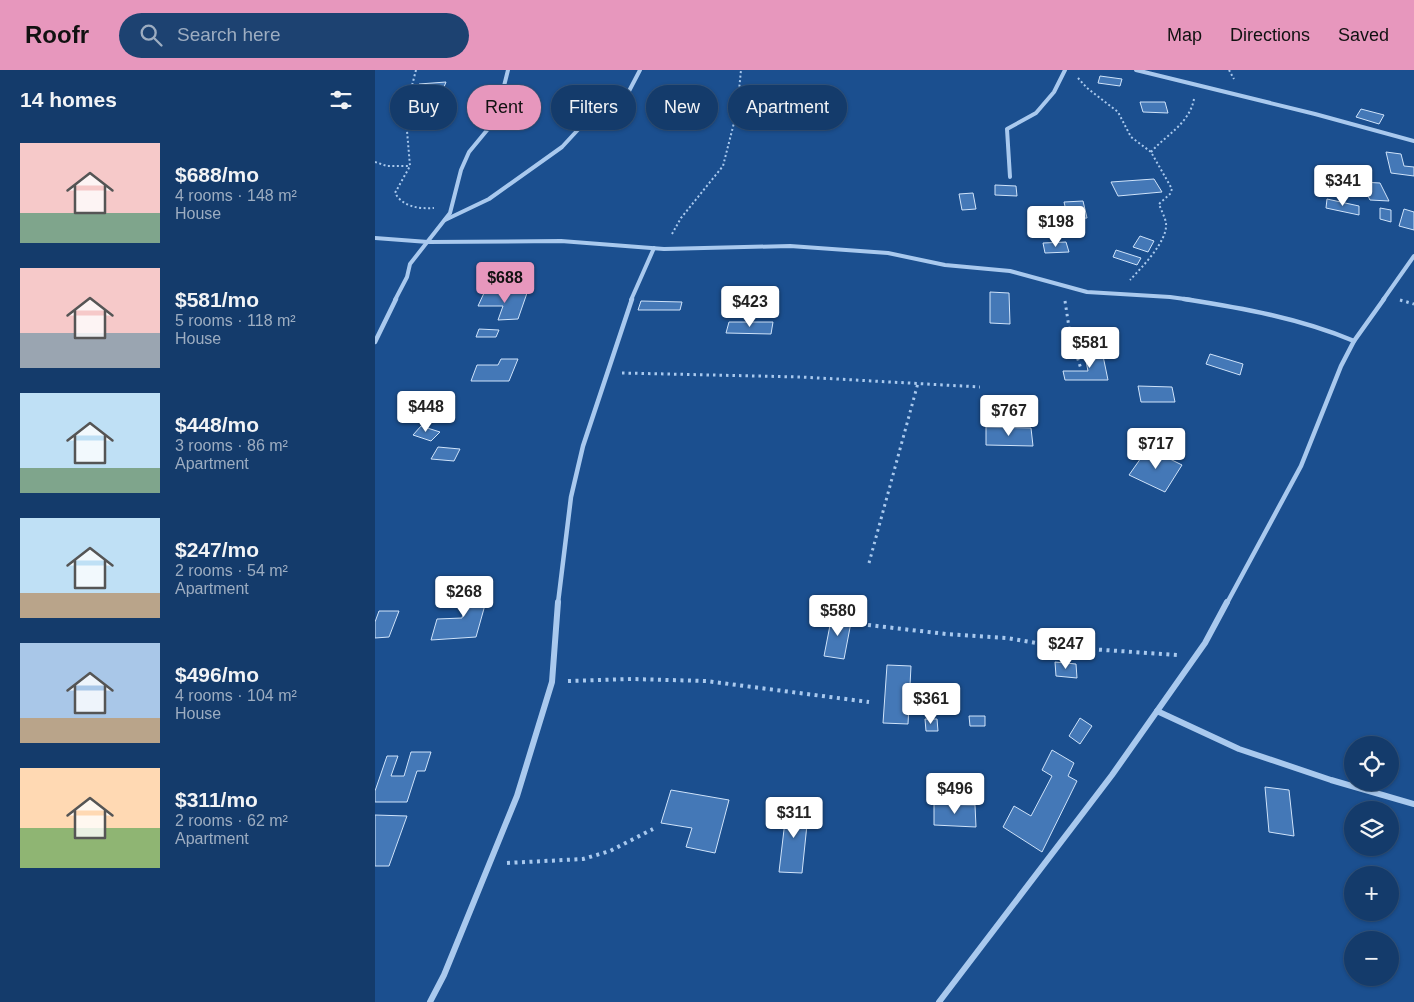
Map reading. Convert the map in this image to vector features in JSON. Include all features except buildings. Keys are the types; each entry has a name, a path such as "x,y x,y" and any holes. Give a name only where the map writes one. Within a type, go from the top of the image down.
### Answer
{"street":[{"path":"375,342 407,277 410,264 445,220 451,207 461,170 469,152 497,114 508,70"},
{"path":"445,220 489,199 547,158 561,147 585,121 628,93 639,70"},
{"path":"1010,176 1007,129 1036,113 1054,92 1065,70"},
{"path":"1137,70 1334,118 1414,141"},
{"path":"375,238 428,242 561,241 664,249 790,246 889,253 945,265 1010,271 1087,292 1170,296 1252,310 1323,328 1354,341"},
{"path":"430,1002 444,975 517,796 552,682 557,611 571,497 583,446 606,373 636,288 654,248"},
{"path":"939,1002 979,947 1112,775 1205,643 1301,466 1341,366 1354,341 1414,256"},
{"path":"1157,710 1239,749 1331,780 1414,804"}],"path":[{"path":"416,70 408,101 406,119 410,166 396,188 395,193 398,200 408,206 418,208 451,207"},
{"path":"664,249 681,218 723,166 737,111 741,70"},
{"path":"1076,76 1087,88 1118,112 1131,137 1151,152 1172,189 1170,194 1159,204 1166,224 1165,232 1153,252 1117,294"},
{"path":"1151,152 1159,141 1191,116 1197,85"},
{"path":"375,162 387,166 410,166"},
{"path":"1062,286 1070,334 1081,369"},
{"path":"606,373 711,372 848,378 980,387"},
{"path":"869,563 918,383"},
{"path":"868,625 946,634 1007,638 1060,647 1196,656"},
{"path":"552,682 632,679 706,681 869,702"},
{"path":"489,863 555,862 583,859 610,851 653,829"}]}
